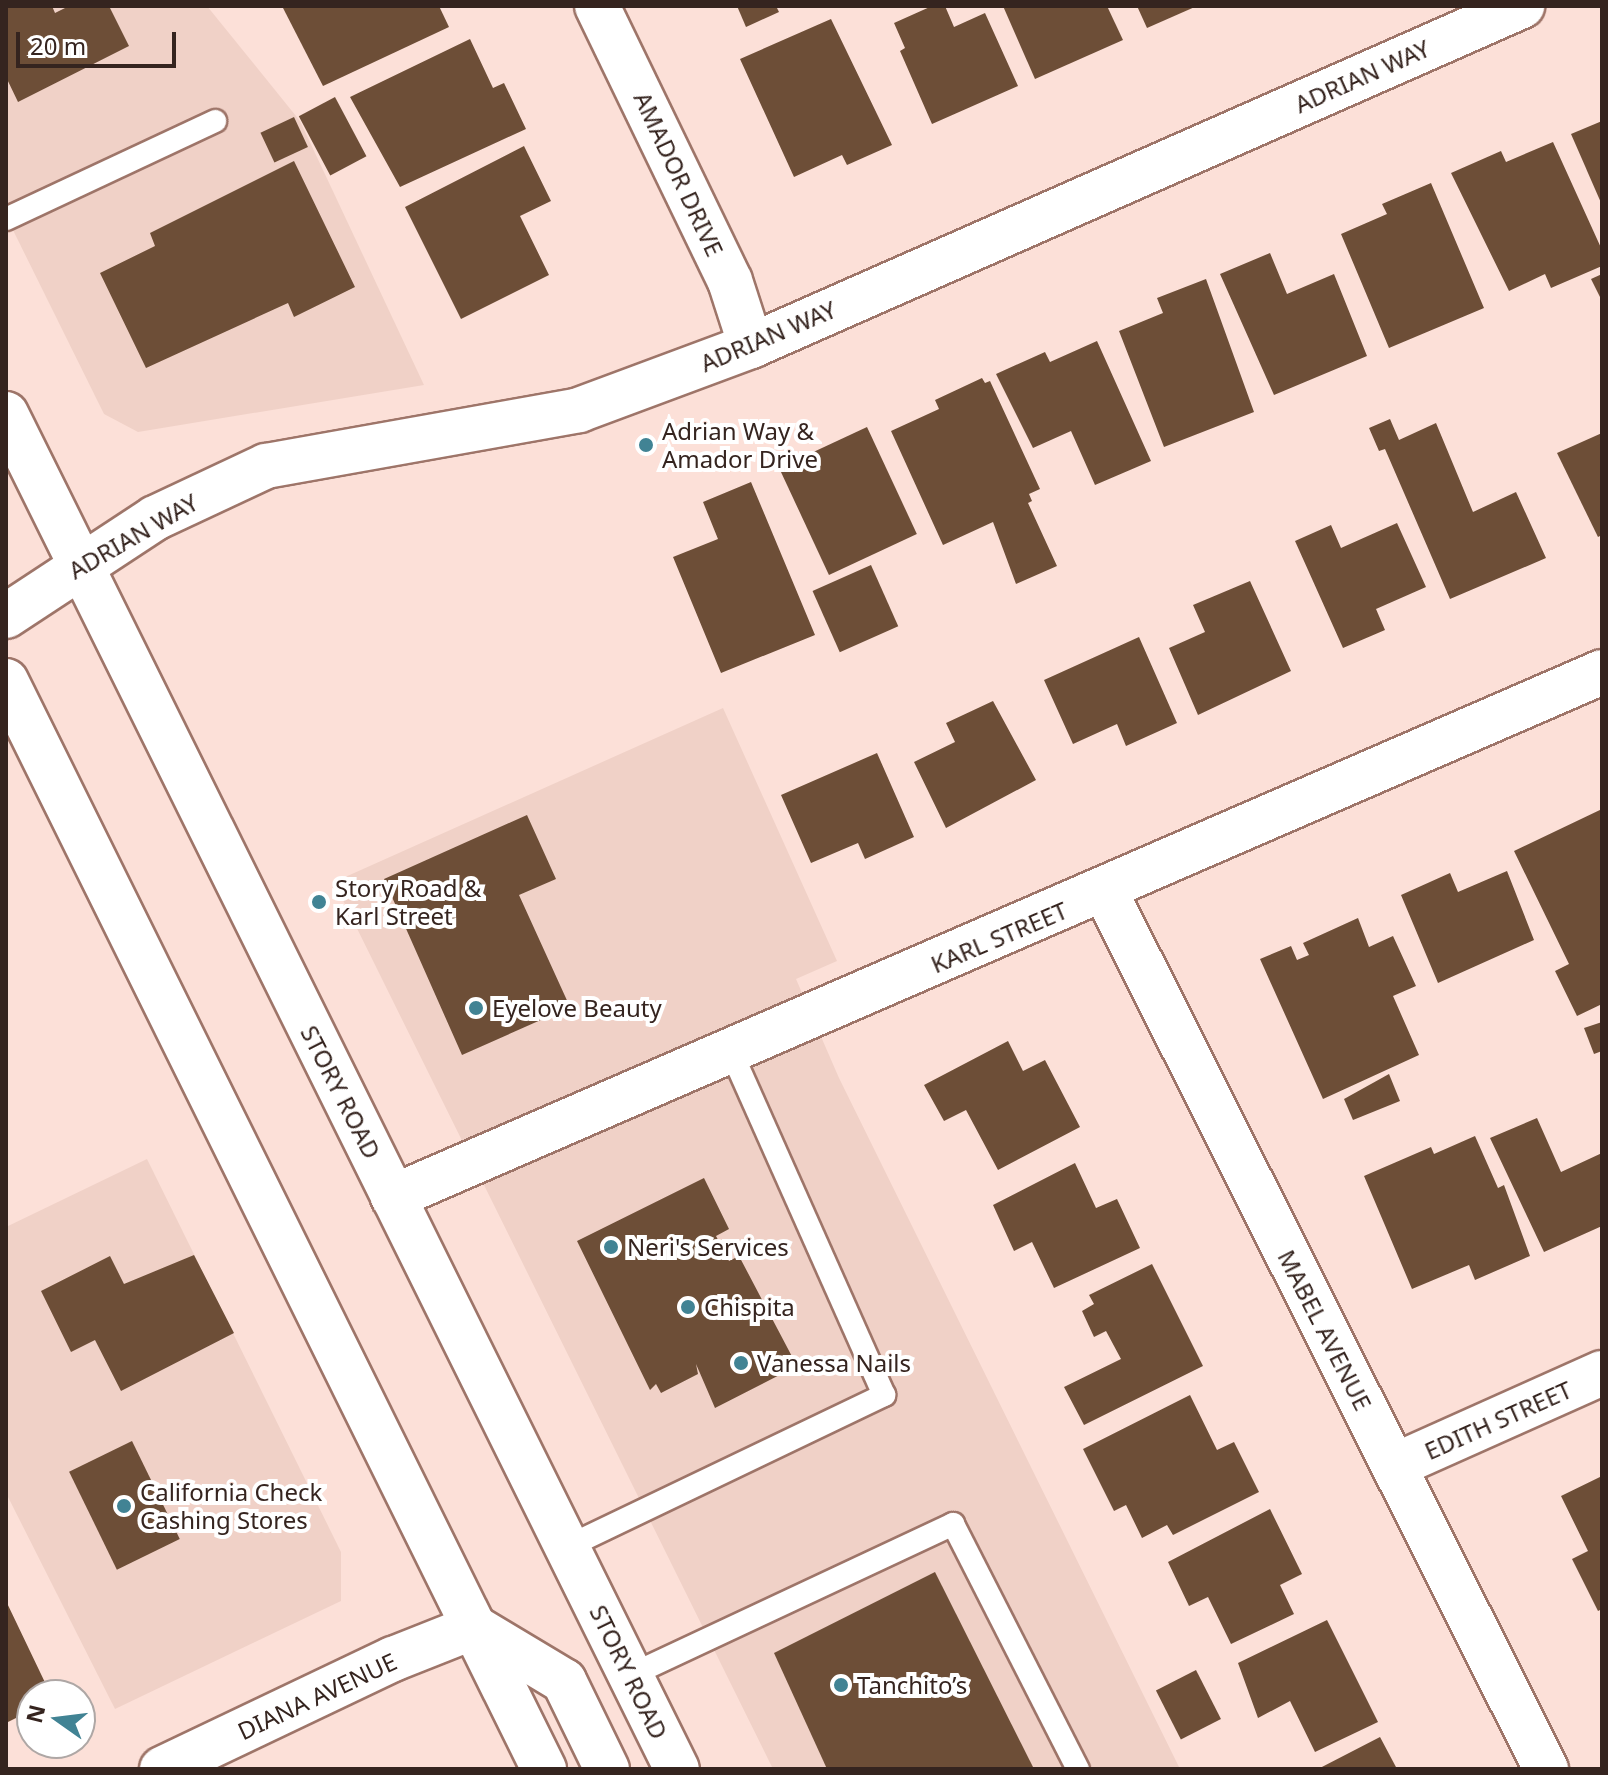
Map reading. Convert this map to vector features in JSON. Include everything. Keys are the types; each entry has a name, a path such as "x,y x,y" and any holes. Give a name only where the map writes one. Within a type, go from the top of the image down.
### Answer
{"street":[{"name":"AMADOR DRIVE","path":"597,6 730,281 751,346"},
{"name":"ADRIAN WAY","path":"6,616 155,518 266,466 579,410 751,346 1522,6"},
{"name":"STORY ROAD","path":"6,414 677,1769"},
{"name":"KARL STREET","path":"393,1197 1105,891 1602,672"},
{"path":"6,681 544,1769"},
{"name":"MABEL AVENUE","path":"1105,891 1546,1769"},
{"name":"EDITH STREET","path":"1394,1466 1602,1373"},
{"path":"474,1627 564,1681 607,1769"},
{"name":"DIANA AVENUE","path":"162,1769 393,1659 474,1627"}],"lane":[{"path":"6,219 215,121"},
{"path":"567,1547 884,1395 731,1051"},
{"path":"631,1675 953,1524 1078,1769"}],"shaded area":[{"path":"6,6 207,6 300,121 424,385 138,432 104,414 6,216"},
{"path":"723,708 837,961 796,979 839,1078 1180,1769 773,1769 334,882"},
{"path":"147,1159 341,1552 341,1601 115,1709 6,1493 6,1227"}],"building":[{"path":"6,6 52,6 55,13 69,6 109,6 129,46 18,102 6,77"},
{"path":"282,6 439,6 449,27 323,86"},
{"path":"737,6 776,6 779,12 746,27"},
{"path":"932,6 945,6 954,27 985,13 1018,86 932,124 900,51 905,48 894,23"},
{"path":"1003,6 1107,6 1123,40 1035,79"},
{"path":"1137,6 1197,6 1147,28"},
{"path":"831,19 892,145 847,165 842,155 794,177 740,59"},
{"path":"470,39 493,88 504,83 526,129 400,187 350,97"},
{"path":"335,97 366,156 330,175 299,116"},
{"path":"294,117 308,147 274,163 260,133"},
{"path":"1602,121 1602,205 1571,134"},
{"path":"1553,142 1602,250 1602,266 1551,288 1545,274 1509,291 1451,173 1501,151 1506,162"},
{"path":"524,146 551,201 520,216 549,275 461,319 405,207"},
{"path":"294,161 355,287 294,317 288,303 146,368 100,273 155,246 150,233"},
{"path":"1431,183 1484,308 1389,348 1341,234 1387,214 1382,204"},
{"path":"1270,253 1287,294 1334,274 1367,356 1274,395 1220,274"},
{"path":"1602,274 1602,301 1591,279"},
{"path":"1206,279 1254,412 1164,447 1119,331 1163,313 1157,298"},
{"path":"1097,341 1151,461 1095,485 1071,431 1033,448 996,374 1045,352 1050,362"},
{"path":"982,378 985,383 990,381 1040,489 1029,494 1032,501 1028,503 1057,566 1016,584 993,522 943,545 891,431 939,409 935,400"},
{"path":"1390,419 1399,440 1436,423 1473,512 1516,492 1546,558 1450,599 1385,449 1379,451 1369,428"},
{"path":"867,427 917,534 829,575 779,468"},
{"path":"1602,433 1602,535 1598,537 1557,453"},
{"path":"751,482 815,635 721,673 673,557 718,539 703,502"},
{"path":"1397,523 1426,587 1376,609 1385,630 1343,648 1295,541 1331,525 1341,548"},
{"path":"871,565 898,626 840,652 813,591"},
{"path":"1250,581 1291,671 1198,715 1169,648 1205,632 1193,605"},
{"path":"1139,637 1177,723 1126,746 1117,724 1073,744 1044,680"},
{"path":"993,701 1036,780 946,828 914,762 955,742 946,723"},
{"path":"877,753 914,837 865,859 858,843 811,863 781,795"},
{"path":"1602,809 1602,1004 1577,1016 1555,971 1569,964 1514,851"},
{"path":"527,815 556,879 519,895 570,1007 462,1055 384,879"},
{"path":"1507,871 1534,940 1438,983 1401,895 1450,873 1458,892"},
{"path":"1358,918 1369,947 1393,936 1416,986 1393,996 1419,1055 1323,1099 1260,959 1291,946 1297,960 1309,955 1303,943"},
{"path":"1602,1022 1602,1051 1594,1054 1584,1028"},
{"path":"1008,1041 1023,1071 1045,1060 1080,1127 998,1170 966,1110 944,1121 924,1085"},
{"path":"1389,1074 1400,1101 1353,1120 1344,1099"},
{"path":"1537,1118 1561,1172 1602,1153 1602,1226 1544,1252 1490,1138"},
{"path":"1475,1136 1498,1188 1504,1185 1530,1256 1475,1280 1469,1265 1412,1289 1364,1176 1431,1147 1434,1154"},
{"path":"1075,1163 1096,1208 1117,1199 1140,1248 1054,1288 1032,1242 1014,1251 993,1205"},
{"path":"704,1178 729,1229 716,1236 729,1261 739,1256 797,1366 715,1408 696,1364 698,1374 661,1393 656,1384 650,1390 577,1241"},
{"path":"194,1255 234,1333 121,1391 95,1340 71,1352 41,1291 110,1256 124,1284"},
{"path":"1152,1264 1203,1366 1084,1425 1064,1387 1121,1359 1106,1331 1094,1337 1082,1311 1094,1304 1089,1295"},
{"path":"1190,1395 1217,1450 1234,1442 1259,1492 1173,1535 1167,1525 1142,1538 1126,1505 1114,1511 1083,1449"},
{"name":"California Check Cashing Stores","path":"132,1441 180,1539 117,1570 69,1472"},
{"path":"1602,1476 1602,1609 1598,1611 1572,1559 1588,1551 1561,1496"},
{"path":"1270,1509 1302,1574 1280,1585 1294,1614 1231,1644 1208,1597 1189,1606 1168,1562"},
{"path":"935,1572 1034,1769 827,1769 774,1653"},
{"path":"6,1601 43,1679 16,1679 16,1718 6,1723"},
{"path":"1327,1620 1378,1722 1315,1752 1290,1701 1258,1718 1238,1663"},
{"path":"1196,1670 1221,1719 1181,1739 1156,1690"},
{"path":"1380,1737 1397,1769 1318,1769"}],"place":[{"name":"Adrian Way & Amador Drive","path":"646,445"},
{"name":"Story Road & Karl Street","path":"319,902"},
{"name":"Eyelove Beauty","path":"476,1008"},
{"name":"Neri's Services","path":"611,1247"},
{"name":"Chispita","path":"688,1307"},
{"name":"Vanessa Nails","path":"741,1363"},
{"name":"California Check Cashing Stores","path":"124,1506"},
{"name":"Tanchito’s","path":"841,1685"}]}
